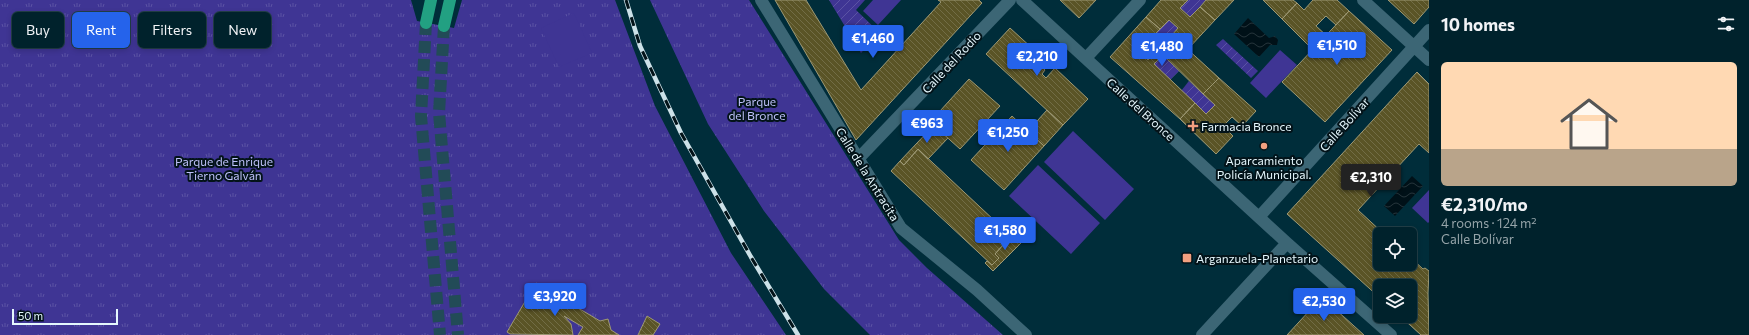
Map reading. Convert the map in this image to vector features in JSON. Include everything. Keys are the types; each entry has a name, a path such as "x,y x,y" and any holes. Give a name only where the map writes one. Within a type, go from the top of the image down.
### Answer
{"main road":[{"path":"426,23 431,0"},
{"path":"444,26 450,0"}],"street":[{"name":"Calle de la Antracita","path":"761,0 901,228 977,290 1026,335"},
{"name":"Calle del Rodio","path":"858,159 1010,0"},
{"name":"Calle del Bronce","path":"1022,0 1287,243 1391,335"},
{"path":"1086,58 1140,0"},
{"path":"1364,0 1429,60"},
{"name":"Calle Bolívar","path":"1259,217 1429,30"},
{"path":"1202,335 1287,243"}],"green space":[{"name":"Parque de Enrique Tierno Galván","path":"0,0 411,0 417,21 454,28 462,0 615,0 655,106 731,253 786,335 0,335"},
{"name":"Parque del Bronce","path":"650,0 749,0 899,240 927,268 1003,335 870,335 824,289 764,211 708,124"},
{"path":"829,0 865,0 856,10 880,33 861,53"},
{"path":"873,0 901,0 878,25 863,11"},
{"path":"1188,0 1206,0 1190,17 1180,8"},
{"path":"574,13 592,53 559,67 541,28"},
{"path":"1169,20 1178,28 1161,46 1152,37"},
{"path":"1223,39 1258,71 1251,78 1216,45"},
{"path":"1280,50 1297,65 1266,98 1250,83"},
{"path":"1163,55 1179,71 1170,80 1154,64"},
{"path":"1189,81 1215,105 1206,114 1181,91"},
{"path":"1073,131 1134,189 1105,220 1044,162"},
{"path":"1038,165 1100,223 1071,254 1009,196"},
{"path":"1429,190 1429,222 1428,223 1412,208"}],"water":[{"path":"1248,18 1269,38 1275,36 1278,40 1277,45 1270,45 1259,57 1234,34"},
{"path":"1412,176 1423,186 1395,216 1384,206"}],"building":[{"path":"775,0 806,0 861,90 941,2 938,0 979,0 982,3 856,140"},
{"path":"1060,0 1096,0 1079,18"},
{"path":"1161,0 1188,0 1180,8 1190,17 1200,7 1215,20 1188,49 1172,35 1178,28 1169,20 1160,29 1146,17"},
{"path":"1206,0 1234,0 1215,20 1200,7"},
{"path":"1263,0 1293,0 1297,3 1282,19"},
{"path":"1313,0 1337,0 1349,11 1336,25 1326,16 1316,26 1326,35 1313,50 1282,19 1297,3 1304,10"},
{"path":"1388,0 1429,0 1429,7 1414,24"},
{"path":"1349,11 1392,50 1325,122 1282,82"},
{"path":"1146,17 1160,29 1152,37 1161,46 1172,35 1219,78 1203,94 1163,55 1154,64 1195,103 1180,119 1110,57","holes":["1148,42 1157,51 1148,60 1139,51"]},
{"path":"1010,28 1044,59 1042,62 1045,65 1043,68 1045,70 1042,74 1046,78 1055,68 1088,99 1063,125 986,54"},
{"path":"1417,72 1429,84 1429,153 1419,144 1358,210 1376,227 1373,227 1373,271 1417,271 1417,263 1423,269 1425,268 1429,271 1429,335 1421,335 1408,323 1417,323 1417,279 1373,279 1373,292 1287,214"},
{"path":"1219,78 1256,111 1242,126 1232,117 1223,126 1233,136 1216,154 1180,119 1195,103 1206,114 1215,105 1203,94"},
{"path":"969,79 1000,106 960,149 930,122"},
{"path":"1047,110 1063,125 1044,146 1028,131"},
{"path":"1012,116 1044,146 1004,190 971,160"},
{"path":"934,125 948,138 928,159 918,149 904,165 900,161"},
{"path":"918,149 1011,236 995,254 999,258 992,265 891,171 900,161 904,165"},
{"path":"1014,233 1022,242 993,271 985,263 987,261 992,265 999,258 995,254"},
{"path":"536,283 600,321 608,319 611,330 619,335 578,335 583,327 564,316 571,324 573,335 510,334 507,332"},
{"path":"1322,297 1364,335 1287,335"},
{"path":"647,316 660,324 653,335 638,335"}],"tunnel":[{"path":"426,23 421,116 440,335"},
{"path":"444,26 439,113 458,335"}],"railway":[{"path":"626,0 640,46 681,133 751,257 798,335"}],"place":[{"name":"Farmacia Bronce","path":"1193,126"},
{"name":"Aparcamiento Policía Municipal.","path":"1264,146"},
{"name":"Arganzuela-Planetario","path":"1187,258"}]}
